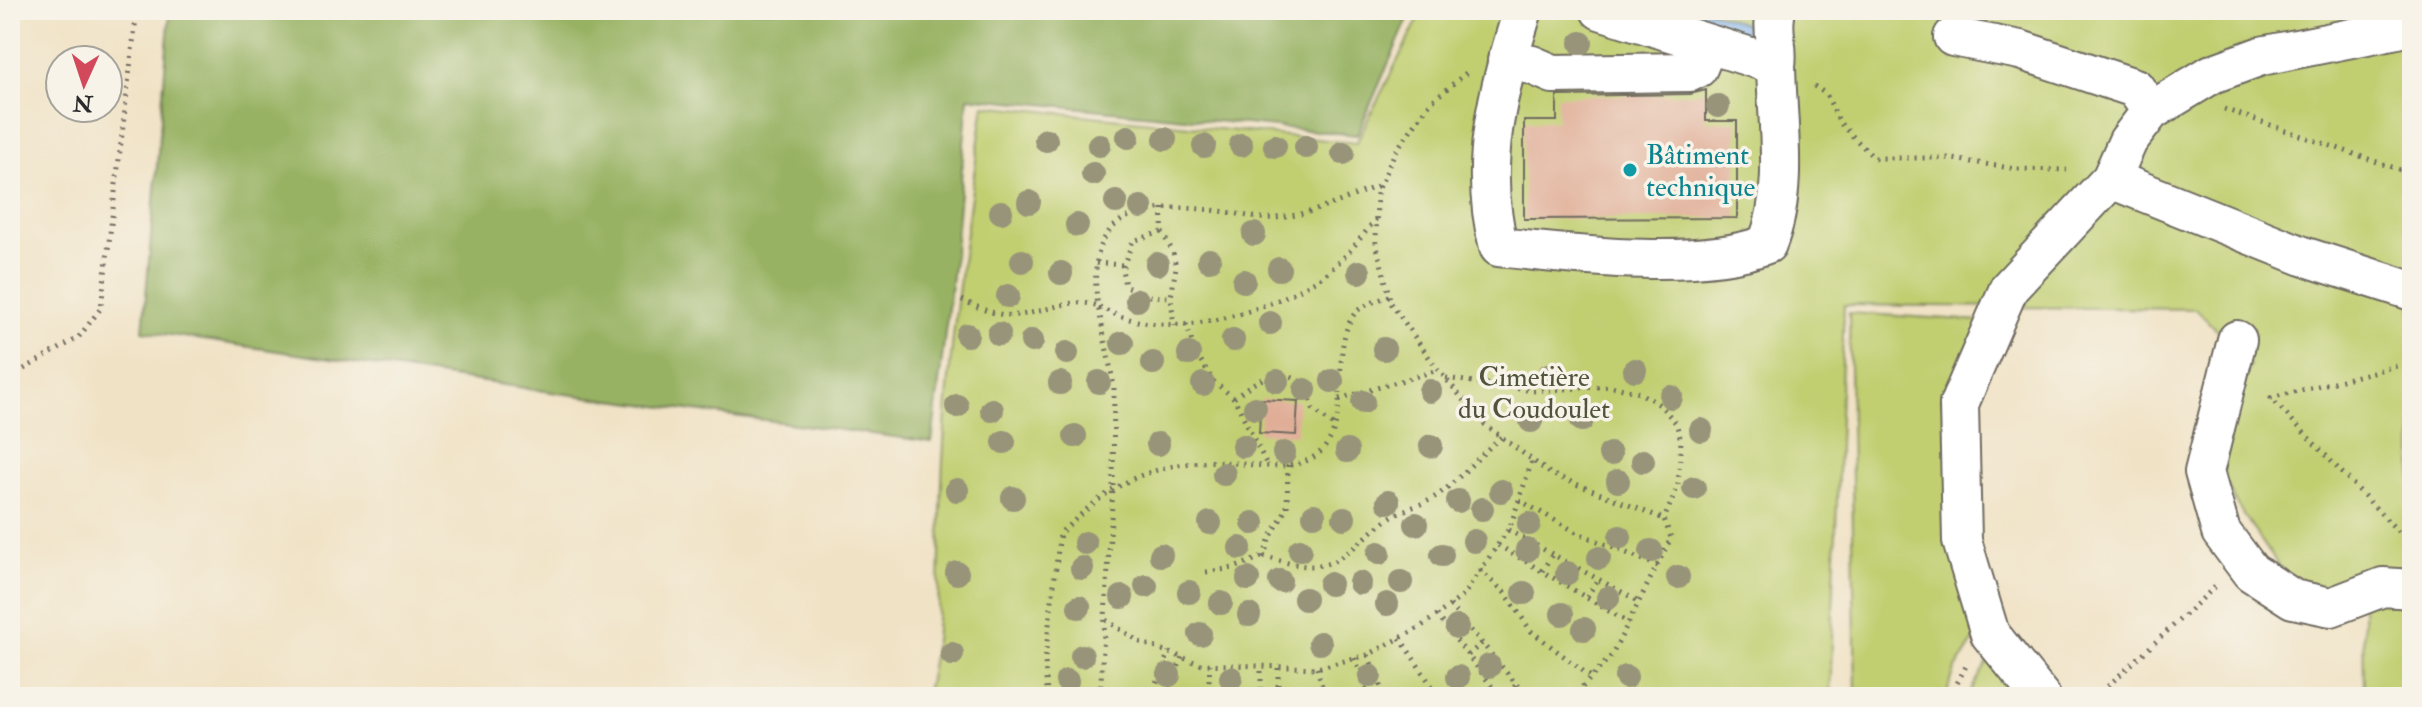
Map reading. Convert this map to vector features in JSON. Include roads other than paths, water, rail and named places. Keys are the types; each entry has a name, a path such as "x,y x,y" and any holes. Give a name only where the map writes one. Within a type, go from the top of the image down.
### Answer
{"lane":[{"path":"1523,10 1491,124 1488,207 1499,247 1598,258 1741,255 1767,244 1774,227 1779,169 1776,65 1779,49 1772,34 1770,12"},
{"path":"1600,10 1776,65"},
{"path":"2041,697 1990,634 1962,541 1959,404 2009,288 2111,179 2128,141 2151,111 2212,74 2261,56 2412,26"},
{"path":"1953,37 2020,50 2135,88 2151,111"},
{"path":"1507,60 1532,65 1553,74 1690,72 1698,68 1708,44"},
{"path":"2111,179 2303,256 2412,291"},
{"path":"2237,340 2204,472 2221,532 2251,572 2293,599 2331,607 2383,587 2412,589"}],"water":[{"path":"1635,10 1707,10 1759,29 1756,42"}],"place":[{"name":"Bâtiment technique","path":"1630,170"}],"park label":[{"name":"Cimetière du Coudoulet","path":"1534,392"}]}
